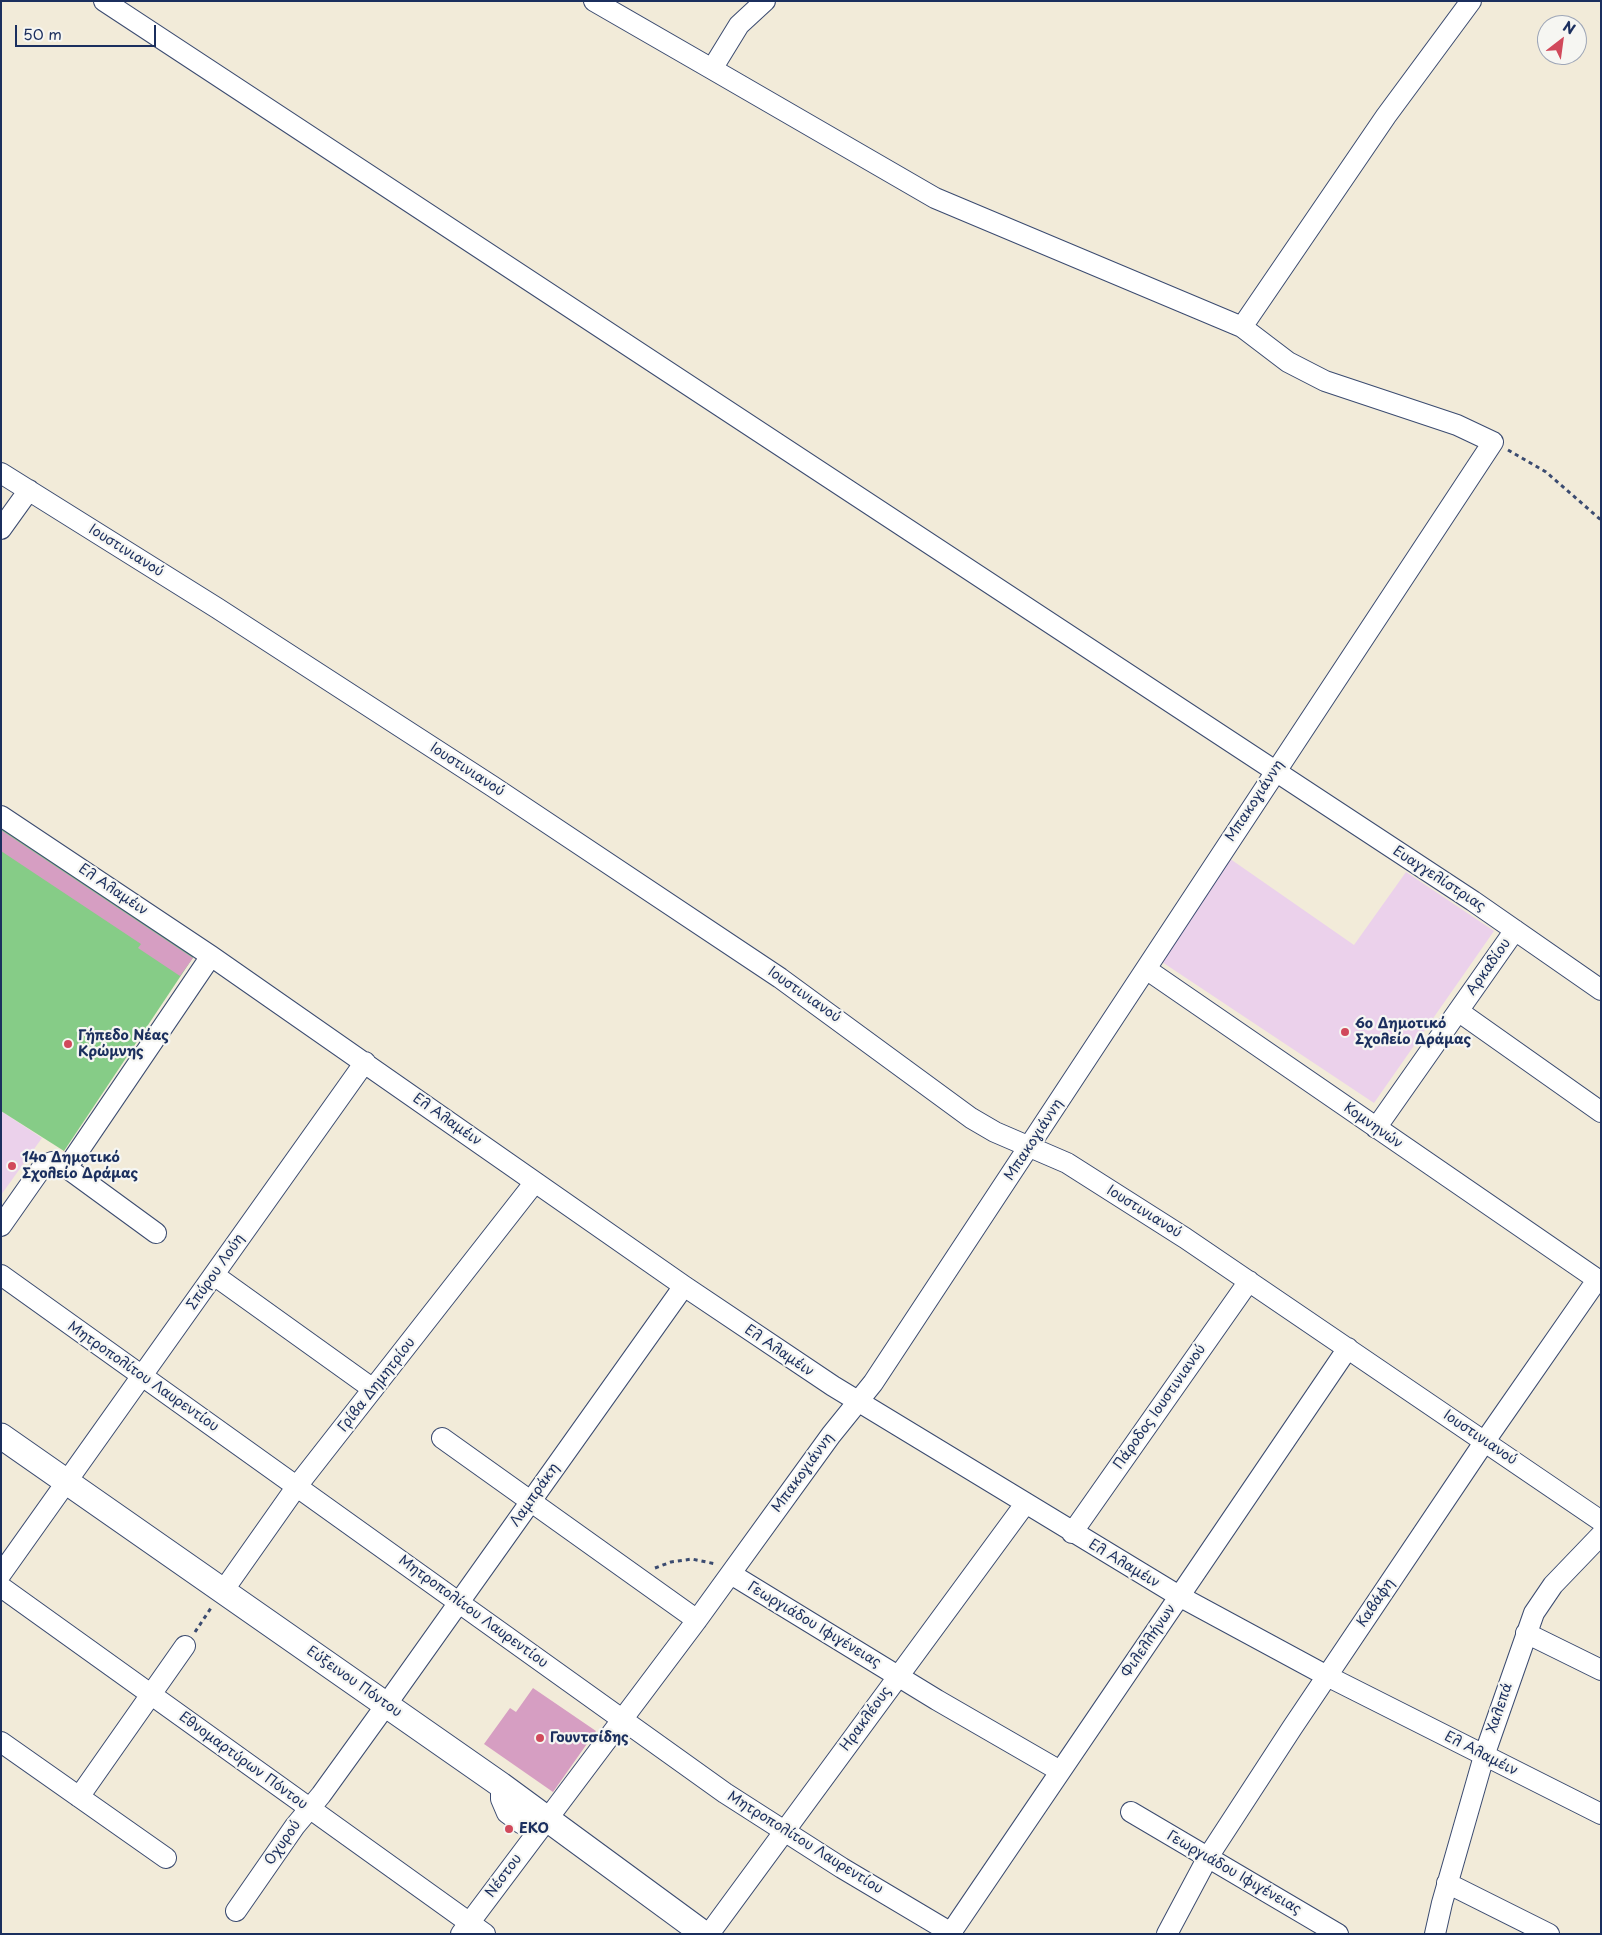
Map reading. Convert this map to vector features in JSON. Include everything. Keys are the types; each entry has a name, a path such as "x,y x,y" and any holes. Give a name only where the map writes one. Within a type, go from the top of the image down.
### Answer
{"main road":[{"name":"Εύξεινου Πόντου","path":"1,1436 501,1785 704,1934"}],"street":[{"name":"Ευαγγελίστριας","path":"104,1 1515,930 1601,990"},
{"path":"594,1 935,198 1242,327 1288,362 1336,386 1457,424 1493,442"},
{"path":"712,69 739,25 765,1"},
{"path":"1242,327 1386,116 1472,1"},
{"name":"Μπακογιάννη","path":"547,1819 697,1620 831,1435 858,1402 1030,1147 1274,772 1493,442"},
{"name":"Ιουστινιανού","path":"1,474 217,608 780,978 971,1118 995,1132 1067,1163 1249,1281 1601,1521"},
{"path":"1,529 29,490"},
{"name":"Ελ Αλαμέιν","path":"1,816 211,956 684,1286 858,1402 1179,1596 1327,1676 1601,1814"},
{"name":"Αρκαδίου","path":"1376,1128 1515,930"},
{"path":"67,1168 211,956"},
{"name":"Κομνηνών","path":"1146,969 1599,1281"},
{"path":"1458,1011 1601,1112"},
{"name":"Σπύρου Λούη","path":"1,1574 365,1062"},
{"path":"1,1226 37,1174 47,1163 57,1163 67,1168 156,1233"},
{"name":"Γρίβα Δημητρίου","path":"223,1591 297,1486 535,1182"},
{"name":"Μητροπολίτου Λαυρεντίου","path":"1,1275 460,1601 622,1720 783,1831 952,1933"},
{"path":"214,1275 373,1389"},
{"name":"Πάροδος Ιουστινιανού","path":"1072,1533 1249,1281"},
{"name":"Καβάφη","path":"1167,1934 1208,1857 1327,1676 1485,1441 1599,1281"},
{"name":"Λαμπράκη","path":"386,1705 684,1286"},
{"name":"Φιλελλήνων","path":"952,1933 1348,1348"},
{"path":"442,1438 697,1620"},
{"name":"Ηρακλέους","path":"709,1934 1025,1504"},
{"name":"Χαλεπά","path":"1435,1934 1447,1883 1484,1756 1526,1633 1538,1606 1553,1585 1601,1535"},
{"name":"Γεωργιάδου Ιφιγένειας","path":"731,1574 898,1676 1060,1771"},
{"name":"Εθνομαρτύρων Πόντου","path":"1,1587 309,1809 472,1930"},
{"path":"1526,1633 1601,1670"},
{"path":"79,1797 186,1646"},
{"name":"Οχυρού","path":"236,1911 386,1705"},
{"path":"1,1742 166,1858"},
{"name":"Γεωργιάδου Ιφιγένειας","path":"1131,1812 1338,1934"},
{"name":"Νέστου","path":"472,1930 547,1819"},
{"path":"1447,1883 1549,1934"}],"path":[{"path":"1493,442 1546,472 1601,520"},
{"path":"641,1580 660,1566 692,1559 708,1561 731,1574"},
{"path":"186,1646 223,1591"}],"shaded area":[{"name":"6o Δημοτικό Σχολείο Δράμας","path":"1226,856 1354,945 1406,872 1494,931 1374,1103 1159,960"},
{"name":"14ο Δημοτικό Σχολείο Δράμας","path":"1,1111 42,1138 1,1195"}],"green space":[{"name":"Γήπεδο Νέας Κρώμνης","path":"1,827 194,956 64,1151 1,1111"}],"building":[{"path":"1,830 193,958 180,976 138,948 141,944 1,851"},
{"name":"Γουντσίδης","path":"533,1688 596,1731 553,1792 484,1744 510,1708 516,1712"}],"place":[{"name":"6o Δημοτικό Σχολείο Δράμας","path":"1345,1032"},
{"name":"Γήπεδο Νέας Κρώμνης","path":"68,1044"},
{"name":"14ο Δημοτικό Σχολείο Δράμας","path":"12,1166"},
{"name":"Γουντσίδης","path":"540,1738"},
{"name":"EKO","path":"509,1829"}]}
